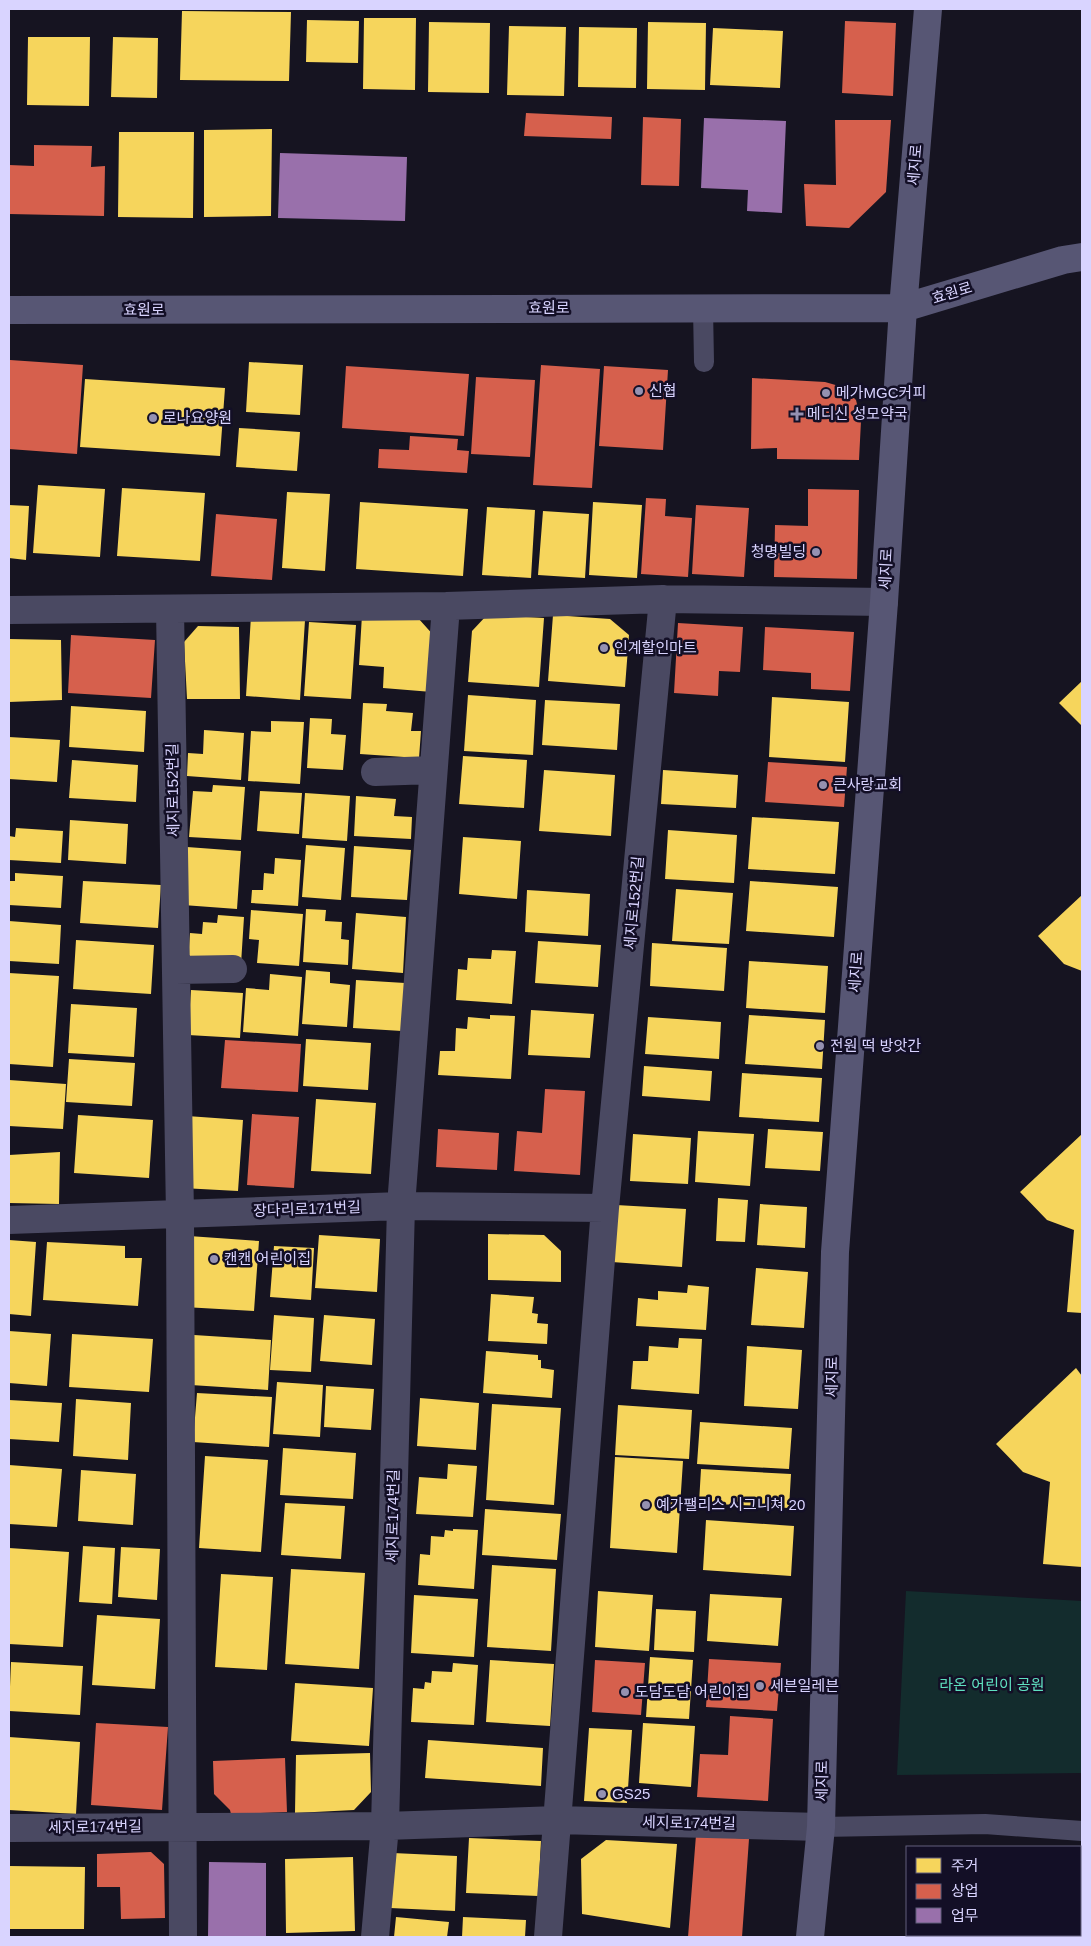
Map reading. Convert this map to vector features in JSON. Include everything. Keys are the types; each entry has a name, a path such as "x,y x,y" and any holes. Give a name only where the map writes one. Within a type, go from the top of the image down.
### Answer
{"street":[{"name":"세지로","path":"810,1937 821,1826 835,1252 884,602 903,308 928,9"},
{"name":"효원로","path":"9,310 903,308 1063,260 1082,257"},
{"path":"9,610 446,606 663,599 884,602"},
{"name":"세지로152번길","path":"605,1208 663,599"},
{"path":"401,1206 446,606"},
{"name":"세지로152번길","path":"170,609 180,1214"},
{"path":"375,772 433,770"},
{"path":"176,970 233,969"},
{"name":"장다리로171번길","path":"9,1220 401,1206 605,1208"},
{"name":"세지로174번길","path":"375,1937 385,1826 401,1206"},
{"path":"548,1937 605,1208"},
{"path":"180,1214 183,1937"},
{"name":"세지로174번길","path":"9,1828 385,1826 557,1820 821,1826"}],"lane":[{"path":"703,308 704,362"},
{"path":"821,1826 985,1824 1082,1831"}],"green space":[{"name":"라온 어린이 공원","path":"906,1591 1082,1601 1082,1773 897,1775"}],"building: 주거":[{"path":"182,11 291,12 289,81 180,80"},
{"path":"364,18 416,18 415,90 363,89"},
{"path":"307,20 359,21 358,63 306,62"},
{"path":"429,22 490,23 489,93 428,92"},
{"path":"648,22 706,23 705,90 647,89"},
{"path":"509,26 566,27 564,96 507,95"},
{"path":"579,27 637,28 636,88 578,87"},
{"path":"713,28 783,31 780,88 710,85"},
{"path":"28,37 90,37 89,106 27,105"},
{"path":"113,37 158,38 157,98 111,97"},
{"path":"272,129 271,216 204,217 204,130"},
{"path":"119,132 194,132 193,218 118,217"},
{"path":"249,362 303,365 300,415 246,412"},
{"name":"로나요양원","path":"85,379 225,388 220,456 80,447"},
{"path":"239,428 300,432 297,471 236,467"},
{"path":"38,485 105,489 100,557 33,553"},
{"path":"122,488 205,493 200,561 117,556"},
{"path":"287,492 330,494 325,571 282,568"},
{"path":"360,502 468,509 463,576 356,569"},
{"path":"593,502 642,505 637,578 589,575"},
{"path":"9,505 29,506 26,560 9,558"},
{"path":"487,507 535,510 531,578 482,575"},
{"path":"543,511 589,514 585,578 538,575"},
{"path":"362,615 418,618 436,638 432,692 383,688 384,667 359,665"},
{"path":"487,615 544,618 539,687 468,682 472,631"},
{"path":"553,615 610,619 629,635 625,687 548,681"},
{"path":"251,616 305,620 300,700 246,696"},
{"path":"309,622 356,625 351,699 304,696"},
{"path":"198,626 239,627 240,699 187,699 184,642"},
{"path":"9,639 61,640 62,700 9,702"},
{"path":"1082,681 1082,726 1059,703"},
{"path":"468,695 536,700 533,755 464,751"},
{"path":"772,697 849,702 845,762 769,757"},
{"path":"545,700 620,704 617,750 542,745"},
{"path":"363,703 387,704 386,711 413,713 411,731 421,731 419,758 360,754"},
{"path":"71,706 146,711 144,752 69,747"},
{"path":"310,718 332,719 331,734 346,735 343,770 307,768"},
{"path":"271,721 304,722 300,784 248,781 251,731 271,732"},
{"path":"204,730 244,733 241,780 187,776 188,753 203,754"},
{"path":"9,737 60,740 57,782 9,779"},
{"path":"463,756 527,760 524,808 459,804"},
{"path":"72,760 138,765 136,802 69,798"},
{"path":"544,770 615,775 611,836 539,831"},
{"path":"663,770 738,775 736,808 661,804"},
{"path":"213,785 245,787 241,840 189,837 193,791 212,792"},
{"path":"260,791 302,793 299,834 257,831"},
{"path":"305,793 350,796 347,841 302,838"},
{"path":"356,796 396,799 394,816 412,817 411,839 354,836"},
{"path":"752,817 839,822 835,874 748,869"},
{"path":"70,820 128,824 126,864 68,860"},
{"path":"16,828 63,831 61,863 9,860 9,836 15,837"},
{"path":"668,830 737,835 734,883 665,879"},
{"path":"463,837 521,841 517,899 459,894"},
{"path":"306,845 345,848 341,900 302,897"},
{"path":"354,846 411,850 407,900 351,897"},
{"path":"187,847 241,851 237,909 183,905"},
{"path":"275,858 301,860 298,906 251,903 252,890 263,890 264,873 274,874"},
{"path":"15,873 63,876 61,908 9,905 9,881 15,881"},
{"path":"83,881 161,885 158,928 80,923"},
{"path":"750,881 838,887 834,937 746,931"},
{"path":"676,889 733,893 729,944 672,941"},
{"path":"527,890 590,894 588,936 525,932"},
{"path":"1082,895 1082,971 1064,964 1038,936"},
{"path":"306,909 326,910 325,921 342,922 341,939 349,940 348,965 303,962"},
{"path":"251,910 303,914 299,966 257,963 259,940 249,939"},
{"path":"356,913 406,917 403,973 352,969"},
{"path":"218,915 244,917 241,964 188,961 190,933 202,934 203,922 217,923"},
{"path":"9,921 61,925 59,964 9,961"},
{"path":"76,940 154,945 151,994 73,989"},
{"path":"538,941 601,945 598,987 535,983"},
{"path":"652,943 727,948 724,991 650,986"},
{"path":"492,950 516,951 512,1004 456,1000 458,969 467,970 468,958 491,959"},
{"path":"749,961 828,966 825,1013 746,1008"},
{"path":"306,970 330,972 330,983 350,985 347,1027 302,1024"},
{"path":"9,973 59,976 53,1067 9,1064"},
{"path":"270,974 302,977 298,1036 243,1032 246,988 269,990"},
{"path":"356,980 405,983 402,1031 353,1028"},
{"path":"191,990 243,993 240,1038 188,1035"},
{"path":"71,1004 137,1008 134,1057 68,1053"},
{"path":"531,1010 594,1014 590,1058 528,1055"},
{"path":"490,1015 515,1016 511,1079 438,1075 440,1051 455,1051 456,1028 467,1029 468,1017 490,1019"},
{"path":"749,1015 825,1020 822,1069 745,1064"},
{"path":"648,1017 721,1022 719,1059 645,1054"},
{"path":"306,1039 371,1043 368,1090 303,1086"},
{"path":"69,1059 135,1063 132,1106 66,1102"},
{"path":"644,1066 712,1071 710,1101 642,1096"},
{"path":"742,1073 822,1078 819,1122 739,1117"},
{"path":"9,1080 66,1084 63,1129 9,1126"},
{"path":"316,1099 376,1103 371,1174 311,1171"},
{"path":"78,1115 153,1120 149,1178 74,1173"},
{"path":"187,1116 243,1120 238,1191 182,1188"},
{"path":"768,1129 823,1132 820,1171 765,1168"},
{"path":"698,1131 754,1134 750,1186 695,1182"},
{"path":"633,1134 691,1138 688,1184 630,1181"},
{"path":"1082,1134 1082,1313 1067,1312 1074,1230 1047,1220 1020,1192"},
{"path":"60,1152 59,1204 9,1203 9,1155"},
{"path":"718,1198 748,1200 745,1242 716,1241"},
{"path":"760,1204 807,1207 805,1248 757,1245"},
{"path":"616,1205 686,1209 682,1267 612,1262"},
{"path":"488,1234 544,1235 561,1251 561,1282 488,1280"},
{"path":"319,1235 380,1239 377,1292 315,1288"},
{"path":"189,1236 259,1241 254,1311 184,1307"},
{"path":"9,1240 36,1242 31,1316 9,1314"},
{"path":"47,1242 125,1246 125,1258 142,1258 138,1306 43,1300"},
{"path":"274,1246 314,1248 311,1300 270,1297"},
{"path":"756,1268 808,1272 804,1328 751,1325"},
{"path":"688,1285 709,1287 706,1330 636,1326 638,1298 658,1300 658,1291 687,1293"},
{"path":"491,1294 534,1297 532,1313 538,1314 537,1323 548,1324 547,1344 488,1341"},
{"path":"274,1315 314,1318 311,1372 270,1370"},
{"path":"324,1315 375,1319 372,1365 320,1361"},
{"path":"9,1331 51,1334 47,1386 9,1383"},
{"path":"72,1334 153,1339 149,1392 69,1387"},
{"path":"194,1335 271,1340 268,1390 191,1385"},
{"path":"679,1338 702,1339 699,1394 631,1389 633,1361 648,1361 649,1346 678,1348"},
{"path":"747,1346 802,1350 798,1409 744,1406"},
{"path":"486,1351 538,1355 538,1360 541,1360 541,1368 554,1370 552,1398 483,1393"},
{"path":"1076,1368 1082,1376 1082,1567 1043,1564 1050,1482 1023,1472 996,1444"},
{"path":"277,1382 323,1385 320,1437 273,1434"},
{"path":"326,1386 374,1389 371,1430 324,1427"},
{"path":"197,1393 272,1397 269,1447 193,1442"},
{"path":"420,1398 479,1403 476,1450 417,1446"},
{"path":"76,1399 131,1403 128,1460 73,1456"},
{"path":"9,1400 62,1403 59,1442 9,1439"},
{"path":"492,1404 561,1408 554,1505 486,1500"},
{"path":"618,1405 692,1410 689,1459 615,1455"},
{"path":"700,1422 792,1428 789,1469 697,1464"},
{"path":"283,1448 356,1453 353,1499 280,1495"},
{"path":"205,1456 268,1460 261,1552 199,1548"},
{"name":"예가팰리스 시그니쳐 20","path":"615,1457 683,1461 677,1553 610,1548"},
{"path":"448,1464 477,1466 473,1517 416,1514 419,1477 447,1479"},
{"path":"9,1465 62,1469 57,1527 9,1524"},
{"path":"701,1469 791,1474 789,1508 699,1503"},
{"path":"81,1470 136,1474 133,1525 78,1521"},
{"path":"285,1503 345,1506 341,1559 281,1555"},
{"path":"485,1509 561,1514 557,1560 482,1555"},
{"path":"706,1520 794,1526 791,1576 703,1570"},
{"path":"453,1529 478,1530 474,1589 418,1585 420,1554 430,1555 431,1536 444,1537 445,1530 453,1531"},
{"path":"83,1546 115,1548 112,1604 79,1602"},
{"path":"121,1547 160,1549 157,1600 118,1597"},
{"path":"9,1548 69,1552 63,1647 9,1644"},
{"path":"492,1565 556,1569 551,1651 487,1647"},
{"path":"291,1569 365,1573 359,1669 285,1664"},
{"path":"221,1574 273,1577 267,1670 215,1667"},
{"path":"598,1591 653,1595 649,1651 595,1647"},
{"path":"710,1594 782,1598 778,1646 707,1641"},
{"path":"414,1595 478,1599 474,1657 411,1653"},
{"path":"656,1609 696,1611 694,1652 654,1650"},
{"path":"97,1615 160,1619 155,1689 92,1685"},
{"path":"650,1657 693,1660 689,1719 646,1717"},
{"path":"490,1660 554,1664 550,1726 486,1722"},
{"path":"11,1662 83,1666 80,1715 9,1711"},
{"path":"453,1663 478,1665 474,1725 411,1722 413,1688 424,1689 425,1682 431,1683 432,1671 452,1672"},
{"path":"295,1683 373,1688 369,1746 291,1741"},
{"path":"643,1723 695,1726 691,1787 639,1783"},
{"path":"589,1728 632,1730 627,1803 584,1801"},
{"path":"9,1737 80,1742 76,1814 9,1810"},
{"path":"428,1740 543,1748 541,1786 425,1778"},
{"path":"370,1753 371,1792 354,1810 295,1813 296,1755"},
{"path":"469,1838 541,1841 538,1896 466,1893"},
{"path":"606,1840 677,1844 670,1928 582,1914 581,1859"},
{"path":"393,1853 457,1856 455,1911 390,1908"},
{"path":"353,1857 355,1931 286,1933 285,1859"},
{"path":"9,1866 85,1867 84,1929 9,1929"},
{"path":"396,1917 449,1922 447,1937 394,1937"},
{"path":"463,1917 526,1920 525,1937 462,1937"}],"building: 상업":[{"path":"845,21 896,23 893,96 842,93"},
{"path":"526,113 612,117 611,139 524,136"},
{"path":"643,117 681,119 679,186 641,185"},
{"path":"835,120 891,120 886,192 849,228 806,226 804,184 836,185"},
{"path":"34,145 92,146 91,167 105,166 104,216 9,214 9,165 34,166"},
{"path":"10,360 83,365 77,454 9,449"},
{"path":"541,365 600,369 592,488 533,485"},
{"path":"346,366 469,374 464,436 342,428"},
{"path":"604,366 668,370 663,450 599,446"},
{"path":"476,377 535,380 530,457 471,454"},
{"path":"752,378 825,382 839,386 849,393 856,400 861,421 859,460 777,459 777,448 751,449"},
{"path":"410,436 458,439 457,450 469,451 467,473 378,468 379,449 409,450"},
{"name":"청명빌딩","path":"808,489 859,490 857,579 774,577 775,525 808,526"},
{"path":"646,498 666,499 665,516 692,518 688,577 641,574"},
{"path":"696,505 749,508 744,577 692,574"},
{"path":"216,514 277,519 272,580 211,576"},
{"path":"678,623 743,627 740,672 719,671 718,696 674,693"},
{"path":"765,627 854,632 850,691 811,689 811,673 763,670"},
{"path":"71,635 155,640 151,698 68,693"},
{"path":"768,762 847,767 844,807 765,802"},
{"path":"225,1040 301,1044 298,1092 221,1088"},
{"path":"545,1089 585,1091 580,1175 514,1171 517,1131 542,1133"},
{"path":"252,1114 299,1117 294,1188 247,1185"},
{"path":"438,1129 499,1133 497,1170 436,1167"},
{"path":"709,1659 781,1663 777,1711 706,1707"},
{"path":"595,1660 645,1663 641,1715 592,1712"},
{"path":"730,1716 773,1719 768,1801 697,1797 700,1754 728,1755"},
{"path":"96,1723 168,1727 162,1810 91,1805"},
{"path":"285,1758 287,1812 231,1814 230,1810 214,1794 213,1761"},
{"path":"696,1835 749,1839 742,1937 688,1937"},
{"path":"151,1852 164,1864 165,1918 121,1919 120,1887 97,1887 97,1854"},
{"path":"1082,1902 1082,1937 994,1937 1081,1936"}],"building: 업무":[{"path":"704,118 786,121 782,213 747,211 748,190 701,188"},
{"path":"280,153 407,157 405,221 278,218"},
{"path":"209,1862 266,1863 266,1937 208,1937"}],"place":[{"name":"신협","path":"639,391"},
{"name":"메가MGC커피","path":"826,393"},
{"name":"메디신 성모약국","path":"797,414"},
{"name":"로나요양원","path":"153,418"},
{"name":"청명빌딩","path":"816,552"},
{"name":"인계할인마트","path":"604,648"},
{"name":"큰사랑교회","path":"823,785"},
{"name":"전원 떡 방앗간","path":"820,1046"},
{"name":"캔캔 어린이집","path":"214,1259"},
{"name":"예가팰리스 시그니쳐 20","path":"646,1505"},
{"name":"세븐일레븐","path":"760,1686"},
{"name":"도담도담 어린이집","path":"625,1692"},
{"name":"GS25","path":"602,1794"}]}
